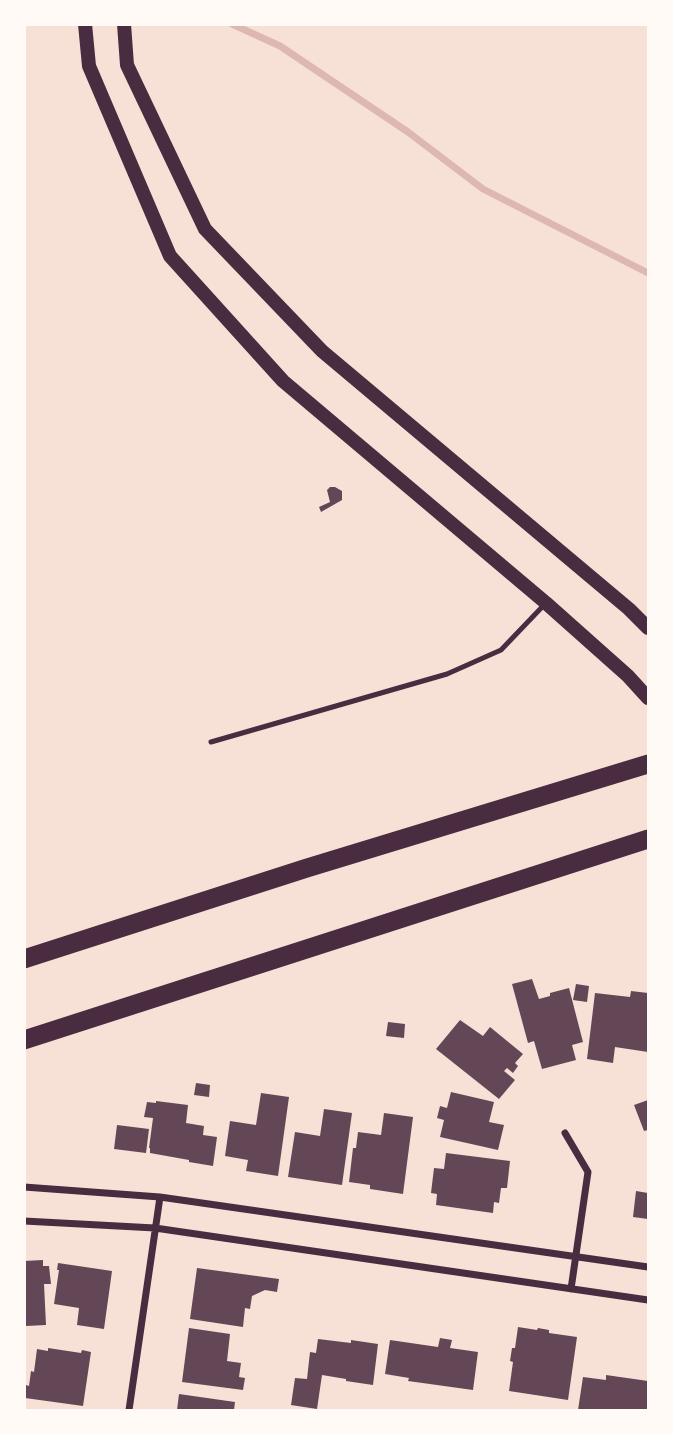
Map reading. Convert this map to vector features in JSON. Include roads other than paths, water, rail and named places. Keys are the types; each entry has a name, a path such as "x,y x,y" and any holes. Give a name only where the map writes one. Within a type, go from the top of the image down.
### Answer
{"highway":[{"path":"620,773 649,753"},
{"path":"24,959 307,868 649,764"},
{"path":"24,1040 649,839"}],"main road":[{"path":"85,24 89,66 170,256 283,381 546,603 649,698"},
{"path":"124,24 127,65 205,229 322,351 649,628"}],"street":[{"path":"565,1133 588,1172 571,1289"},
{"path":"24,1186 160,1196 649,1267"},
{"path":"129,1410 160,1196"},
{"path":"24,1221 155,1228 649,1300"}],"lane":[{"path":"211,742 447,674 501,650 546,603"}],"waterway":[{"path":"232,24 280,46 408,132 483,189 648,273"}]}
